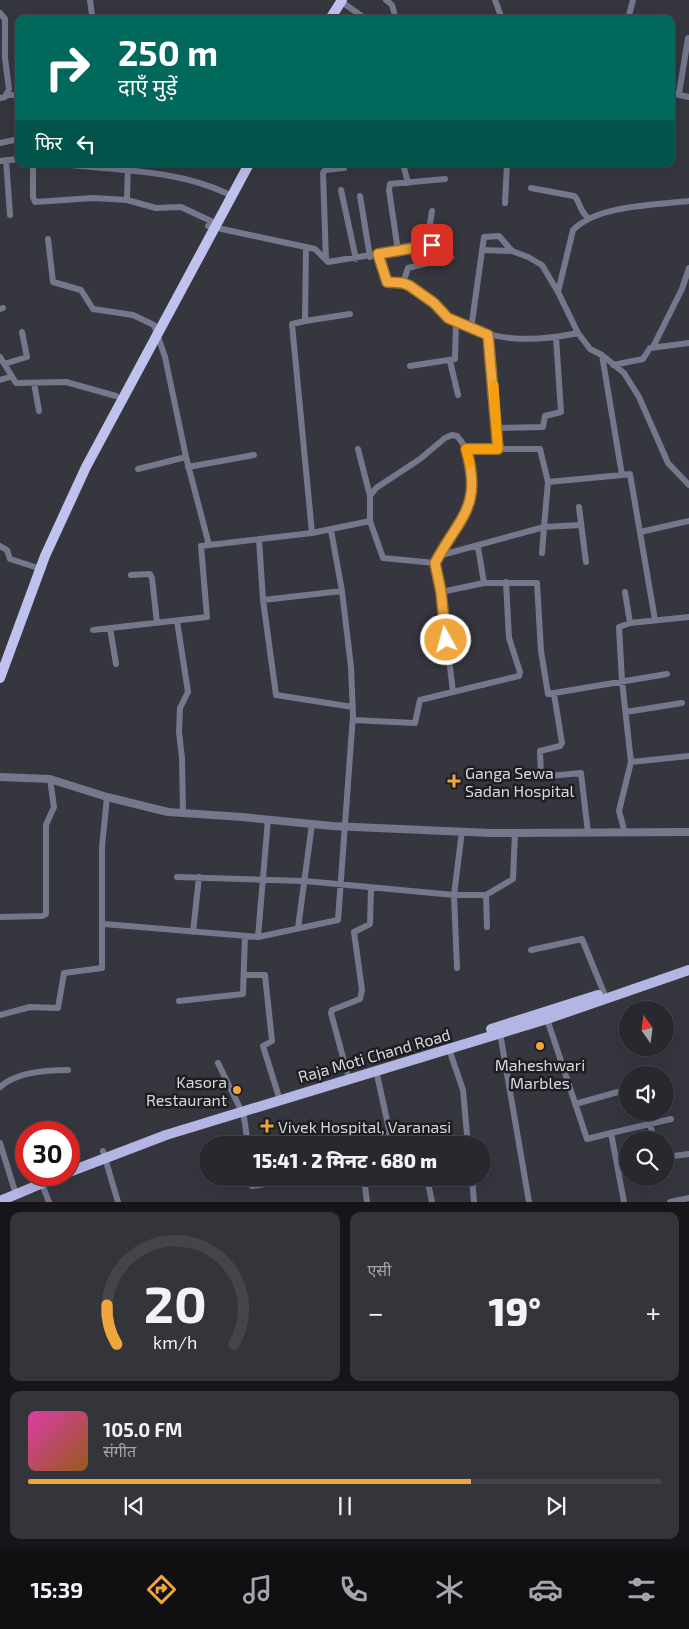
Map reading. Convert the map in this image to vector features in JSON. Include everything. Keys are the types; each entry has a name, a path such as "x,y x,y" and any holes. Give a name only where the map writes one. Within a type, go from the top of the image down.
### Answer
{"highway":[{"path":"334,15 346,2"},
{"path":"340,15 346,2"},
{"path":"0,661 35,567 63,502 116,396 187,271 241,167"},
{"path":"211,225 247,167"},
{"path":"0,678 55,532 155,329"}],"main road":[{"path":"241,1108 347,1072 546,1016 689,963"},
{"name":"Raja Moti Chand Road","path":"80,1166 104,1154 241,1108 449,1049 689,970"},
{"path":"80,1162 104,1154"},
{"path":"0,1194 20,1186"},
{"path":"0,1201 29,1186"}],"street":[{"path":"90,0 90,15"},
{"path":"386,0 392,5 395,15"},
{"path":"496,0 501,15"},
{"path":"629,15 633,0"},
{"path":"346,2 361,15"},
{"path":"0,13 5,18 5,58 9,90 7,95"},
{"path":"679,94 688,38"},
{"path":"0,98 15,94"},
{"path":"675,94 689,97"},
{"path":"0,143 15,140"},
{"path":"3,160 10,216"},
{"path":"33,167 33,197 35,202 93,198 127,200 156,208 181,207 211,225 314,249 328,262 370,257 444,243"},
{"path":"127,200 128,167 170,174 205,183 226,193"},
{"path":"404,167 408,183"},
{"path":"505,203 507,167"},
{"path":"326,260 322,173 325,170 344,168"},
{"path":"398,251 389,190 390,184 445,179"},
{"path":"531,188 574,196 578,199 580,210 588,218"},
{"path":"340,190 356,259"},
{"path":"360,196 370,257"},
{"path":"558,292 573,230 588,218 619,210 689,201"},
{"path":"421,246 429,230 432,211"},
{"path":"471,329 484,237 501,237 512,251"},
{"path":"48,239 53,282 81,290 93,309 133,315 155,329 165,357 188,467 209,545"},
{"path":"305,321 306,247"},
{"path":"482,250 512,251 528,256 542,265 558,292 578,333 590,349 602,355 624,373 639,397 668,463 689,486"},
{"path":"378,254 387,282 403,283 434,303 456,323 471,329 488,335 523,339 556,337 578,333"},
{"path":"403,283 408,268 451,257"},
{"path":"653,347 682,289 689,268"},
{"path":"312,533 292,324 350,314"},
{"path":"410,366 450,361 456,357 456,323"},
{"path":"22,332 27,357 1,361 10,377 16,383 66,382 116,396"},
{"path":"488,335 498,428 498,449"},
{"path":"498,428 543,427 545,416 561,412 556,337"},
{"path":"613,365 643,359 646,357 646,350 653,347 689,343"},
{"path":"602,355 622,475"},
{"path":"450,361 458,395"},
{"path":"0,380 10,377"},
{"path":"34,383 39,412"},
{"path":"370,496 376,488 420,459 448,436 457,436 466,449 473,476 473,493 466,510 435,563 441,592 453,692"},
{"path":"358,449 370,496 370,521 383,558 435,563"},
{"path":"466,449 540,449 548,482 542,554"},
{"path":"188,467 254,455"},
{"path":"138,468 186,457"},
{"path":"548,482 630,474 655,620"},
{"path":"579,507 586,562"},
{"path":"93,630 207,617 201,546 312,533 370,521"},
{"path":"640,532 689,521"},
{"path":"438,556 478,547 544,527 581,525"},
{"path":"104,924 258,937 338,920 353,707 351,667 342,591 331,530"},
{"path":"259,540 264,600 276,695 353,707"},
{"path":"0,546 7,550 10,559 35,567"},
{"path":"478,547 484,583"},
{"path":"131,575 151,576 157,623"},
{"path":"352,720 415,723 420,700 520,674 510,638 506,582"},
{"path":"441,592 484,583 537,583 547,693 554,694 667,674"},
{"path":"264,600 342,591"},
{"path":"625,592 630,623"},
{"path":"625,833 619,811 631,762 622,681 619,627 630,623 689,617"},
{"path":"177,621 188,692 180,708 179,724 182,758 182,813"},
{"path":"110,628 116,664"},
{"path":"541,776 540,751 560,746 562,743 554,694"},
{"path":"626,712 682,703"},
{"path":"631,762 689,756"},
{"path":"526,778 581,773 588,833"},
{"path":"0,777 50,779 107,797 168,812 312,824 462,832 689,832"},
{"path":"0,917 42,916 46,914 46,825 54,807 50,779"},
{"path":"0,1015 30,1007 59,1007 64,973 102,968 104,924 102,846 107,797"},
{"path":"258,937 268,819"},
{"path":"298,928 312,824"},
{"path":"457,968 454,895 462,832"},
{"path":"177,877 263,878 454,895 486,895 513,879 515,833"},
{"path":"193,932 200,877"},
{"path":"347,1072 331,1013 332,1010 360,999 362,990 354,932 370,924 371,888"},
{"path":"486,895 487,928"},
{"path":"178,1001 243,994 245,936"},
{"path":"531,950 582,938 604,993"},
{"path":"244,975 265,975 272,1041 263,1046 278,1094"},
{"path":"546,1016 587,1139 663,1121"},
{"path":"500,1033 529,1202"},
{"path":"449,1049 463,1090 467,1136"},
{"path":"218,1064 241,1108 246,1136"},
{"path":"0,1087 9,1081 42,1070 68,1070"},
{"path":"376,1070 390,1134 388,1136"},
{"path":"575,1104 619,1092"},
{"path":"650,1124 652,1131"},
{"path":"611,1133 624,1202"},
{"path":"0,1143 14,1188"},
{"path":"104,1154 118,1202"},
{"path":"674,1155 689,1154"},
{"path":"45,1186 49,1202"},
{"path":"365,1186 367,1202"},
{"path":"429,1186 432,1202"},
{"path":"473,1186 474,1202"},
{"path":"670,1202 689,1198"}],"slow traffic":[{"path":"470,463 466,449 498,449 494,385"}],"place":[{"name":"Ganga Sewa Sadan Hospital","path":"454,781"},
{"name":"Maheshwari Marbles","path":"540,1046"},
{"name":"Kasora Restaurant","path":"237,1090"},
{"name":"Vivek Hospital, Varanasi","path":"267,1126"}],"route":[{"path":"432,245 378,254 387,282 403,283 410,286 434,303 448,318 484,335 488,335 498,428 498,449 466,449 473,476 473,493 466,510 435,563 441,592 446,640"}]}
